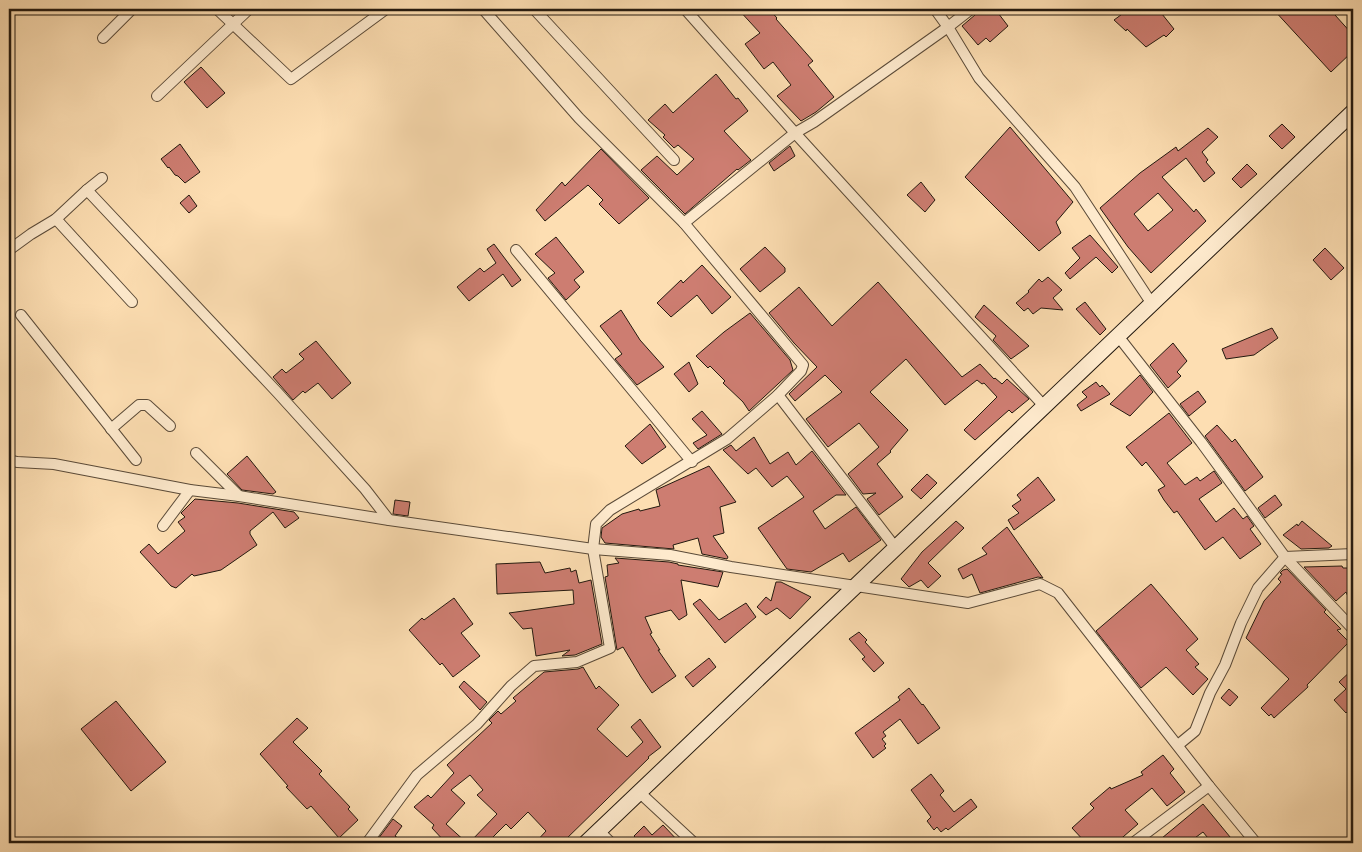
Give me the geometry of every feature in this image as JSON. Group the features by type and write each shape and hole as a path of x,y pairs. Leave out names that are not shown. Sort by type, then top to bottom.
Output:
{"main road":[{"path":"586,843 1353,112"}],"street":[{"path":"102,38 132,9"},
{"path":"217,9 291,79 386,9"},
{"path":"157,96 249,9"},
{"path":"367,843 416,774 477,724 511,686 534,666 577,662 610,648 593,549 596,524 610,510 728,439 778,395 801,371 803,365 684,223 579,118 483,9"},
{"path":"534,9 674,160"},
{"path":"685,9 795,133 1044,406"},
{"path":"935,9 980,78 1075,188 1152,304"},
{"path":"684,223 795,133 814,122 971,9"},
{"path":"9,250 31,234 56,220 102,178"},
{"path":"87,190 284,399 365,489 390,520"},
{"path":"56,220 132,302"},
{"path":"516,250 692,462"},
{"path":"20,315 136,460"},
{"path":"1118,336 1202,442 1285,557 1353,630"},
{"path":"778,395 895,547"},
{"path":"111,429 139,405 143,404 147,405 170,426"},
{"path":"196,453 238,496"},
{"path":"9,460 54,464 190,490 390,520 593,549 670,555 730,567 854,587 968,603 1040,584 1058,593 1256,843"},
{"path":"163,526 190,490"},
{"path":"1178,745 1195,731 1258,588 1285,557 1353,554"},
{"path":"1133,843 1209,786"},
{"path":"639,792 694,843"},
{"path":"599,831 611,843"}],"building":[{"path":"738,9 769,9 813,61 808,65 834,97 816,112 801,121 777,96 791,85 773,62 764,69 745,44 760,33"},
{"path":"982,9 995,9 1008,26 990,42 986,38 978,45 962,26"},
{"path":"1129,9 1158,9 1174,29 1166,37 1164,35 1146,47 1127,29 1126,31 1114,20"},
{"path":"1273,9 1308,9 1313,14 1319,9 1341,9 1335,15 1353,35 1353,51 1331,72"},
{"path":"201,67 225,93 207,108 184,82"},
{"path":"716,74 748,111 724,131 751,160 737,169 685,214 641,170 657,156 677,175 694,159 678,145 674,148 663,137 665,135 648,120 665,104 673,113"},
{"path":"1282,124 1295,137 1282,149 1269,136"},
{"path":"1010,127 1073,202 1056,222 1061,233 1039,251 965,177"},
{"path":"1208,128 1218,137 1202,152 1208,160 1206,162 1215,173 1204,182 1186,158 1162,177 1194,212 1196,209 1206,221 1151,273 1128,247 1100,208 1140,173 1176,147 1178,151","holes":["1158,193 1173,210 1148,231 1134,214"]},
{"path":"180,144 200,172 185,183 161,159"},
{"path":"790,146 795,156 774,171 769,163"},
{"path":"601,149 649,198 619,224 599,204 603,200 588,185 545,221 536,210 562,182 565,186"},
{"path":"1247,164 1257,174 1241,188 1232,179"},
{"path":"921,182 935,200 925,212 907,195"},
{"path":"189,195 197,206 189,213 180,203"},
{"path":"1090,235 1118,267 1112,273 1096,257 1070,279 1065,273 1080,258 1072,248"},
{"path":"556,237 584,272 574,280 580,287 566,300 548,278 555,273 535,254"},
{"path":"494,244 521,280 512,287 503,274 469,301 457,287 480,268 484,272 496,263 487,249"},
{"path":"765,247 785,268 785,272 760,292 740,269"},
{"path":"1325,248 1344,268 1331,280 1313,260"},
{"path":"702,265 731,297 712,314 697,295 671,317 657,303 681,280 683,283"},
{"path":"1048,277 1062,290 1053,298 1063,310 1041,308 1033,314 1028,308 1024,311 1016,303 1029,292 1039,279 1042,282"},
{"path":"878,282 962,377 980,364 994,379 1002,384 1007,379 1029,399 1012,413 1009,410 975,440 964,430 997,397 984,383 982,384 977,380 945,405 906,359 870,392 908,430 891,452 877,464 903,497 879,515 867,499 876,493 863,494 848,474 879,447 859,423 828,447 806,419 842,392 825,375 795,401 789,394 817,367 769,313 799,287 832,326"},
{"path":"1085,302 1106,329 1100,335 1076,309"},
{"path":"984,305 1029,346 1011,359 993,340 996,336 975,317"},
{"path":"621,310 640,340 664,367 637,385 615,359 622,354 600,326"},
{"path":"750,313 790,360 793,370 749,411 743,402 723,383 725,381 710,366 708,368 696,356"},
{"path":"1272,328 1278,338 1254,355 1226,359 1222,349"},
{"path":"316,341 351,383 332,399 318,383 305,393 303,391 293,400 273,377 282,369 286,373 304,359 299,354"},
{"path":"1173,343 1187,361 1177,372 1181,376 1168,388 1150,365"},
{"path":"689,362 698,384 689,392 674,374"},
{"path":"1140,375 1153,392 1130,416 1110,404"},
{"path":"1096,382 1100,387 1102,385 1110,394 1081,411 1077,405 1087,397 1082,392"},
{"path":"1198,391 1206,402 1189,416 1180,404"},
{"path":"702,411 722,434 698,449 693,443 707,435 692,419"},
{"path":"1169,413 1192,443 1167,463 1185,485 1197,477 1200,481 1214,471 1222,483 1199,499 1216,522 1234,508 1243,519 1247,516 1254,526 1250,529 1261,544 1240,559 1223,537 1205,550 1177,511 1174,513 1164,500 1158,490 1165,486 1146,462 1142,466 1126,447"},
{"path":"650,424 666,447 642,464 625,446"},
{"path":"1217,425 1232,442 1235,439 1263,477 1245,491 1205,436"},
{"path":"754,437 770,464 788,452 796,465 812,451 846,495 836,495 813,511 825,529 856,507 881,540 849,562 843,553 811,572 787,569 758,528 804,497 787,476 772,487 756,468 748,474 723,450 731,445 736,451"},
{"path":"247,456 276,492 273,494 242,490 227,474"},
{"path":"709,466 736,502 720,507 724,533 713,536 728,557 727,559 702,554 698,538 673,545 674,549 605,543 601,537 602,528 622,514 660,506 656,490"},
{"path":"927,474 937,483 921,499 911,490"},
{"path":"1038,477 1055,500 1014,530 1008,520 1019,513 1012,506 1021,500 1017,495"},
{"path":"1275,495 1282,505 1265,518 1258,508"},
{"path":"195,499 238,503 294,512 299,518 285,528 273,512 250,531 257,545 221,570 194,576 192,574 176,588 171,586 140,552 149,544 158,554 185,531 178,522 185,517 181,513"},
{"path":"395,500 410,502 408,516 393,514"},
{"path":"956,521 964,528 928,563 941,576 928,588 921,580 909,587 901,579 922,552"},
{"path":"1302,521 1332,546 1329,548 1301,549 1283,535 1297,524 1298,526"},
{"path":"1007,527 1043,578 1038,577 980,593 972,574 963,579 958,569 987,554 982,548"},
{"path":"615,558 669,562 723,572 718,587 681,580 687,615 679,620 671,610 645,617 652,633 650,634 660,650 658,650 676,676 652,693 623,647 617,650 605,577 608,576 607,565 619,563"},
{"path":"540,562 545,573 570,568 571,572 576,570 579,583 591,580 602,644 575,655 562,656 570,650 536,656 532,628 523,629 509,613 574,604 573,590 497,594 496,564"},
{"path":"1342,566 1343,568 1353,568 1353,608 1346,592 1336,601 1304,567"},
{"path":"1287,569 1326,610 1324,612 1341,629 1337,630 1349,642 1307,685 1308,687 1274,718 1261,708 1289,679 1246,638 1264,601 1281,582 1278,579 1282,574 1280,573"},
{"path":"776,582 781,582 811,597 790,619 777,608 766,615 757,607 766,597 771,601"},
{"path":"1151,584 1198,639 1186,650 1199,664 1195,667 1208,679 1193,695 1166,667 1141,688 1096,631"},
{"path":"454,598 473,624 461,633 480,656 453,677 442,663 440,665 409,630 422,618 424,620"},
{"path":"700,599 719,620 746,603 756,617 725,643 693,604"},
{"path":"859,632 867,640 865,642 884,663 874,672 862,659 865,657 849,639"},
{"path":"709,658 716,667 693,687 685,677"},
{"path":"583,667 596,689 599,686 619,705 597,729 627,757 643,742 631,727 640,719 661,747 648,757 562,843 535,843 546,831 528,812 511,829 506,824 487,843 469,843 497,814 477,795 483,790 470,775 451,790 465,803 446,824 467,843 446,843 432,828 434,825 414,807 428,795 431,798 454,773 447,765 492,723 489,720 498,711 501,714 516,701 513,698 544,672"},
{"path":"1353,669 1353,706 1346,713 1334,700 1346,689 1339,682"},
{"path":"464,681 487,702 480,710 459,687"},
{"path":"909,688 940,728 918,744 900,719 883,732 886,736 882,739 886,744 884,746 886,748 873,758 855,733 900,700 898,697"},
{"path":"1229,689 1238,697 1230,706 1221,698"},
{"path":"116,701 166,762 131,791 81,729"},
{"path":"297,718 308,728 293,742 322,771 319,774 350,807 348,809 358,820 339,838 311,806 307,809 286,787 288,786 260,754"},
{"path":"1163,755 1174,769 1170,773 1185,792 1167,806 1152,788 1125,810 1138,824 1116,843 1086,843 1072,828 1094,808 1090,804 1110,787 1111,789 1143,775 1141,772"},
{"path":"931,774 944,791 940,795 954,812 971,799 977,807 948,830 946,828 941,832 937,827 934,830 927,821 931,817 911,790"},
{"path":"1203,804 1235,843 1212,843 1203,832 1188,843 1156,843"},
{"path":"393,819 402,826 395,836 405,843 375,843"},
{"path":"663,825 680,843 640,843 634,836 644,826 652,835"}]}
